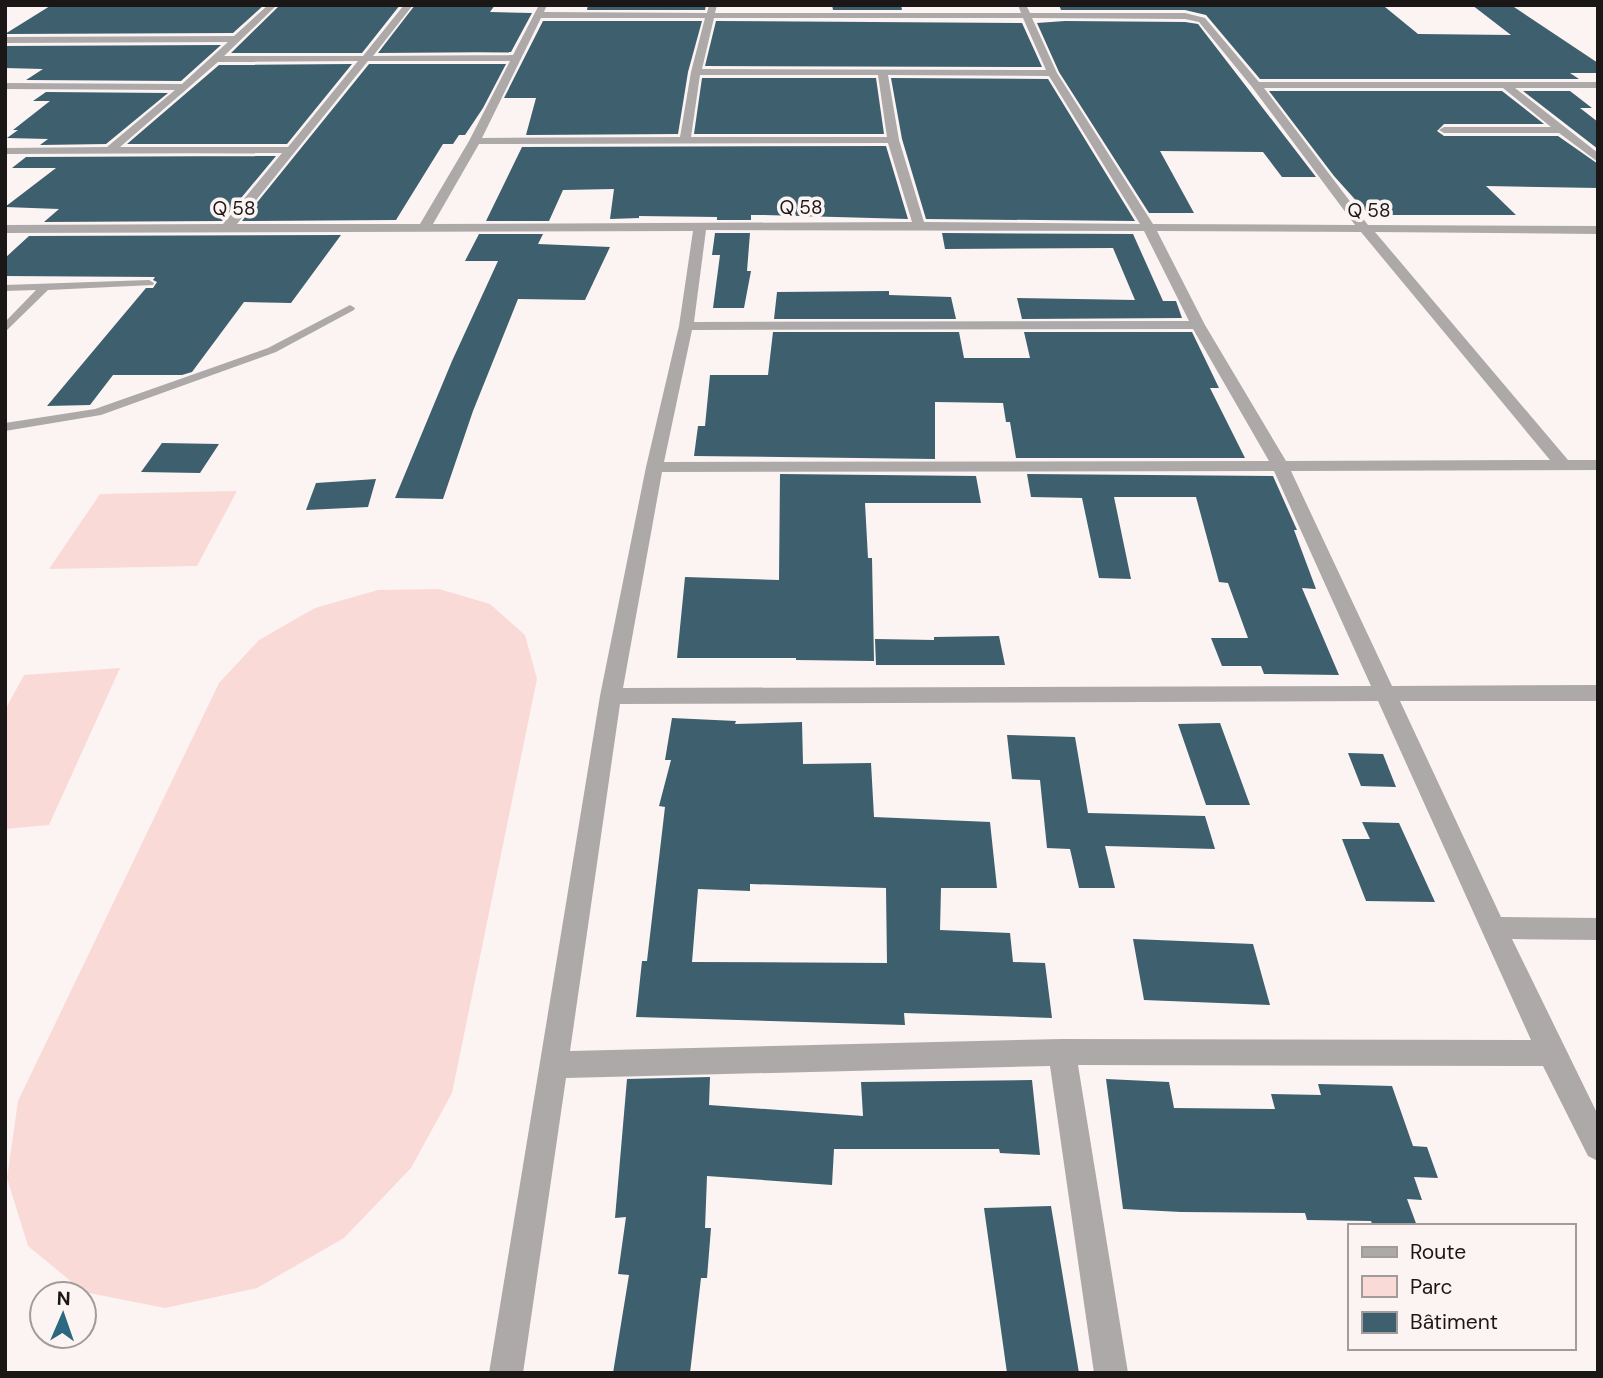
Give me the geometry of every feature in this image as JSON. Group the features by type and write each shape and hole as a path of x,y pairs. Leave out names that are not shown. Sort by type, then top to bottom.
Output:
{"street":[{"path":"109,151 185,87 273,5"},
{"path":"228,228 409,5"},
{"path":"425,226 475,141 540,10 1024,10 1185,16 1202,20 1256,85 1365,229 1563,465"},
{"path":"685,140 696,72 712,10"},
{"path":"1024,10 1052,73 1149,228 1198,325 1281,467 1551,1053 1598,1146"},
{"path":"5,40 236,39"},
{"path":"216,59 518,58"},
{"path":"696,72 1052,73"},
{"path":"883,73 893,140 919,226"},
{"path":"1504,84 1598,159"},
{"path":"1256,85 1598,85"},
{"path":"5,93 10,86 185,87"},
{"path":"1444,130 1562,130"},
{"path":"475,141 893,140"},
{"path":"5,151 292,150"},
{"name":"Q 58","path":"5,229 919,226 1598,230"},
{"path":"506,1373 611,696 654,467 686,326 700,227"},
{"path":"1580,230 1598,246"},
{"path":"686,326 1198,325"},
{"path":"654,467 1598,465"},
{"path":"611,696 1598,692"},
{"path":"1494,928 1598,929"},
{"path":"553,1065 1062,1052 1551,1053"},
{"path":"1062,1052 1111,1373"}],"lane":[{"path":"5,288 149,283"},
{"path":"5,328 45,287"},
{"path":"5,427 97,412 272,349 350,308"}],"green space":[{"path":"237,491 197,566 49,569 100,494"},
{"path":"439,589 490,604 525,635 537,679 452,1093 411,1168 344,1238 257,1288 165,1308 98,1295 98,1280 69,1280 28,1246 7,1178 18,1101 219,683 259,640 315,608 378,590"},
{"path":"120,668 49,825 5,829 5,710 24,675"}],"building":[{"path":"264,5 233,33 5,34 50,6"},
{"path":"280,5 400,5 362,53 231,53"},
{"path":"415,5 495,5 490,12 532,13 511,52 378,53"},
{"path":"588,5 706,5 705,10 587,10"},
{"path":"832,5 901,5 902,10 833,10"},
{"path":"1059,5 1385,7 1418,34 1511,35 1472,5 1511,5 1598,63 1598,73 1570,73 1579,79 1260,79 1206,15 1185,10 1061,10"},
{"path":"543,21 702,21 688,72 678,134 526,135 536,98 504,98"},
{"path":"716,21 1022,23 1042,67 705,66"},
{"path":"1065,21 1198,24 1316,177 1282,177 1263,152 1160,151 1194,213 1149,213 1059,72 1037,23"},
{"path":"221,45 181,81 26,80 43,69 5,68 5,46"},
{"path":"352,64 287,144 127,144 219,65"},
{"path":"369,64 506,64 465,135 459,135 453,144 443,144 396,220 242,221"},
{"path":"702,78 876,78 884,134 694,134"},
{"path":"891,78 1048,79 1135,221 926,219 902,139"},
{"path":"1269,91 1502,91 1544,124 1444,124 1437,131 1444,136 1558,136 1598,164 1598,188 1486,186 1516,215 1369,215 1334,176"},
{"path":"1523,91 1570,91 1592,108 1580,108 1598,122 1598,149"},
{"path":"46,92 168,93 106,144 40,145 48,139 7,138 18,130 13,130 50,101 33,101"},
{"path":"886,146 908,219 751,215 751,220 639,216 610,219 614,189 563,190 549,221 486,221 522,147"},
{"path":"276,156 222,221 44,222 59,209 5,207 56,168 12,168 26,157"},
{"path":"715,233 750,233 747,271 751,271 744,308 713,308 720,255 712,255"},
{"path":"942,233 1133,234 1163,301 1176,301 1182,318 1022,319 1017,298 1135,300 1113,248 945,249"},
{"path":"479,234 543,234 538,244 610,247 585,300 518,299 473,411 443,499 395,498 452,361 498,261 465,261"},
{"path":"341,235 291,303 244,302 192,372 182,375 113,375 90,405 47,406 146,288 153,288 157,282 153,280 155,277 5,276 5,258 29,236"},
{"path":"889,291 889,295 951,297 956,319 774,319 777,292"},
{"path":"773,332 959,332 964,358 1030,358 1024,332 1192,332 1219,388 1210,388 1245,458 1016,458 1010,422 1006,422 1003,403 935,402 935,459 694,456 698,426 705,426 710,375 768,375"},
{"path":"162,443 219,444 200,473 141,472"},
{"path":"780,474 976,476 981,503 865,503 868,558 872,558 874,661 677,658 685,577 779,580"},
{"path":"1027,474 1273,476 1297,530 1294,530 1316,589 1302,588 1339,675 1264,674 1261,666 1222,666 1211,638 1248,638 1228,583 1219,582 1196,497 1114,497 1131,579 1099,578 1082,498 1031,497"},
{"path":"376,479 368,507 306,510 316,483"},
{"path":"999,636 1005,665 876,665 875,639 934,640 934,637"},
{"path":"672,718 736,721 735,724 802,722 803,764 871,763 874,817 990,822 997,888 941,888 940,930 1010,933 1013,962 1045,963 1052,1018 904,1013 905,1025 636,1017 642,961 647,961 665,807 659,806 671,760 665,760","holes":["750,884 886,888 887,963 692,962 698,889 750,891"]},
{"path":"1220,723 1250,805 1206,805 1178,724"},
{"path":"1007,735 1075,737 1088,813 1205,816 1215,849 1105,846 1115,888 1079,888 1070,849 1047,848 1040,780 1012,779"},
{"path":"1348,753 1383,754 1396,787 1361,786"},
{"path":"1362,822 1399,823 1435,902 1366,901 1342,839 1370,839"},
{"path":"1133,939 1253,944 1270,1005 1144,1000"},
{"path":"710,1077 709,1105 863,1116 861,1082 1032,1080 1040,1155 1000,1153 999,1149 834,1149 832,1185 707,1176 705,1228 711,1228 707,1278 701,1278 690,1373 613,1373 629,1275 618,1274 626,1217 615,1218 627,1079"},
{"path":"1106,1079 1169,1082 1174,1108 1275,1109 1271,1094 1321,1095 1318,1084 1392,1086 1413,1146 1427,1147 1438,1178 1414,1177 1422,1200 1407,1199 1416,1224 1307,1220 1305,1213 1123,1209"},
{"path":"1051,1206 1079,1373 1007,1373 984,1208"}]}
